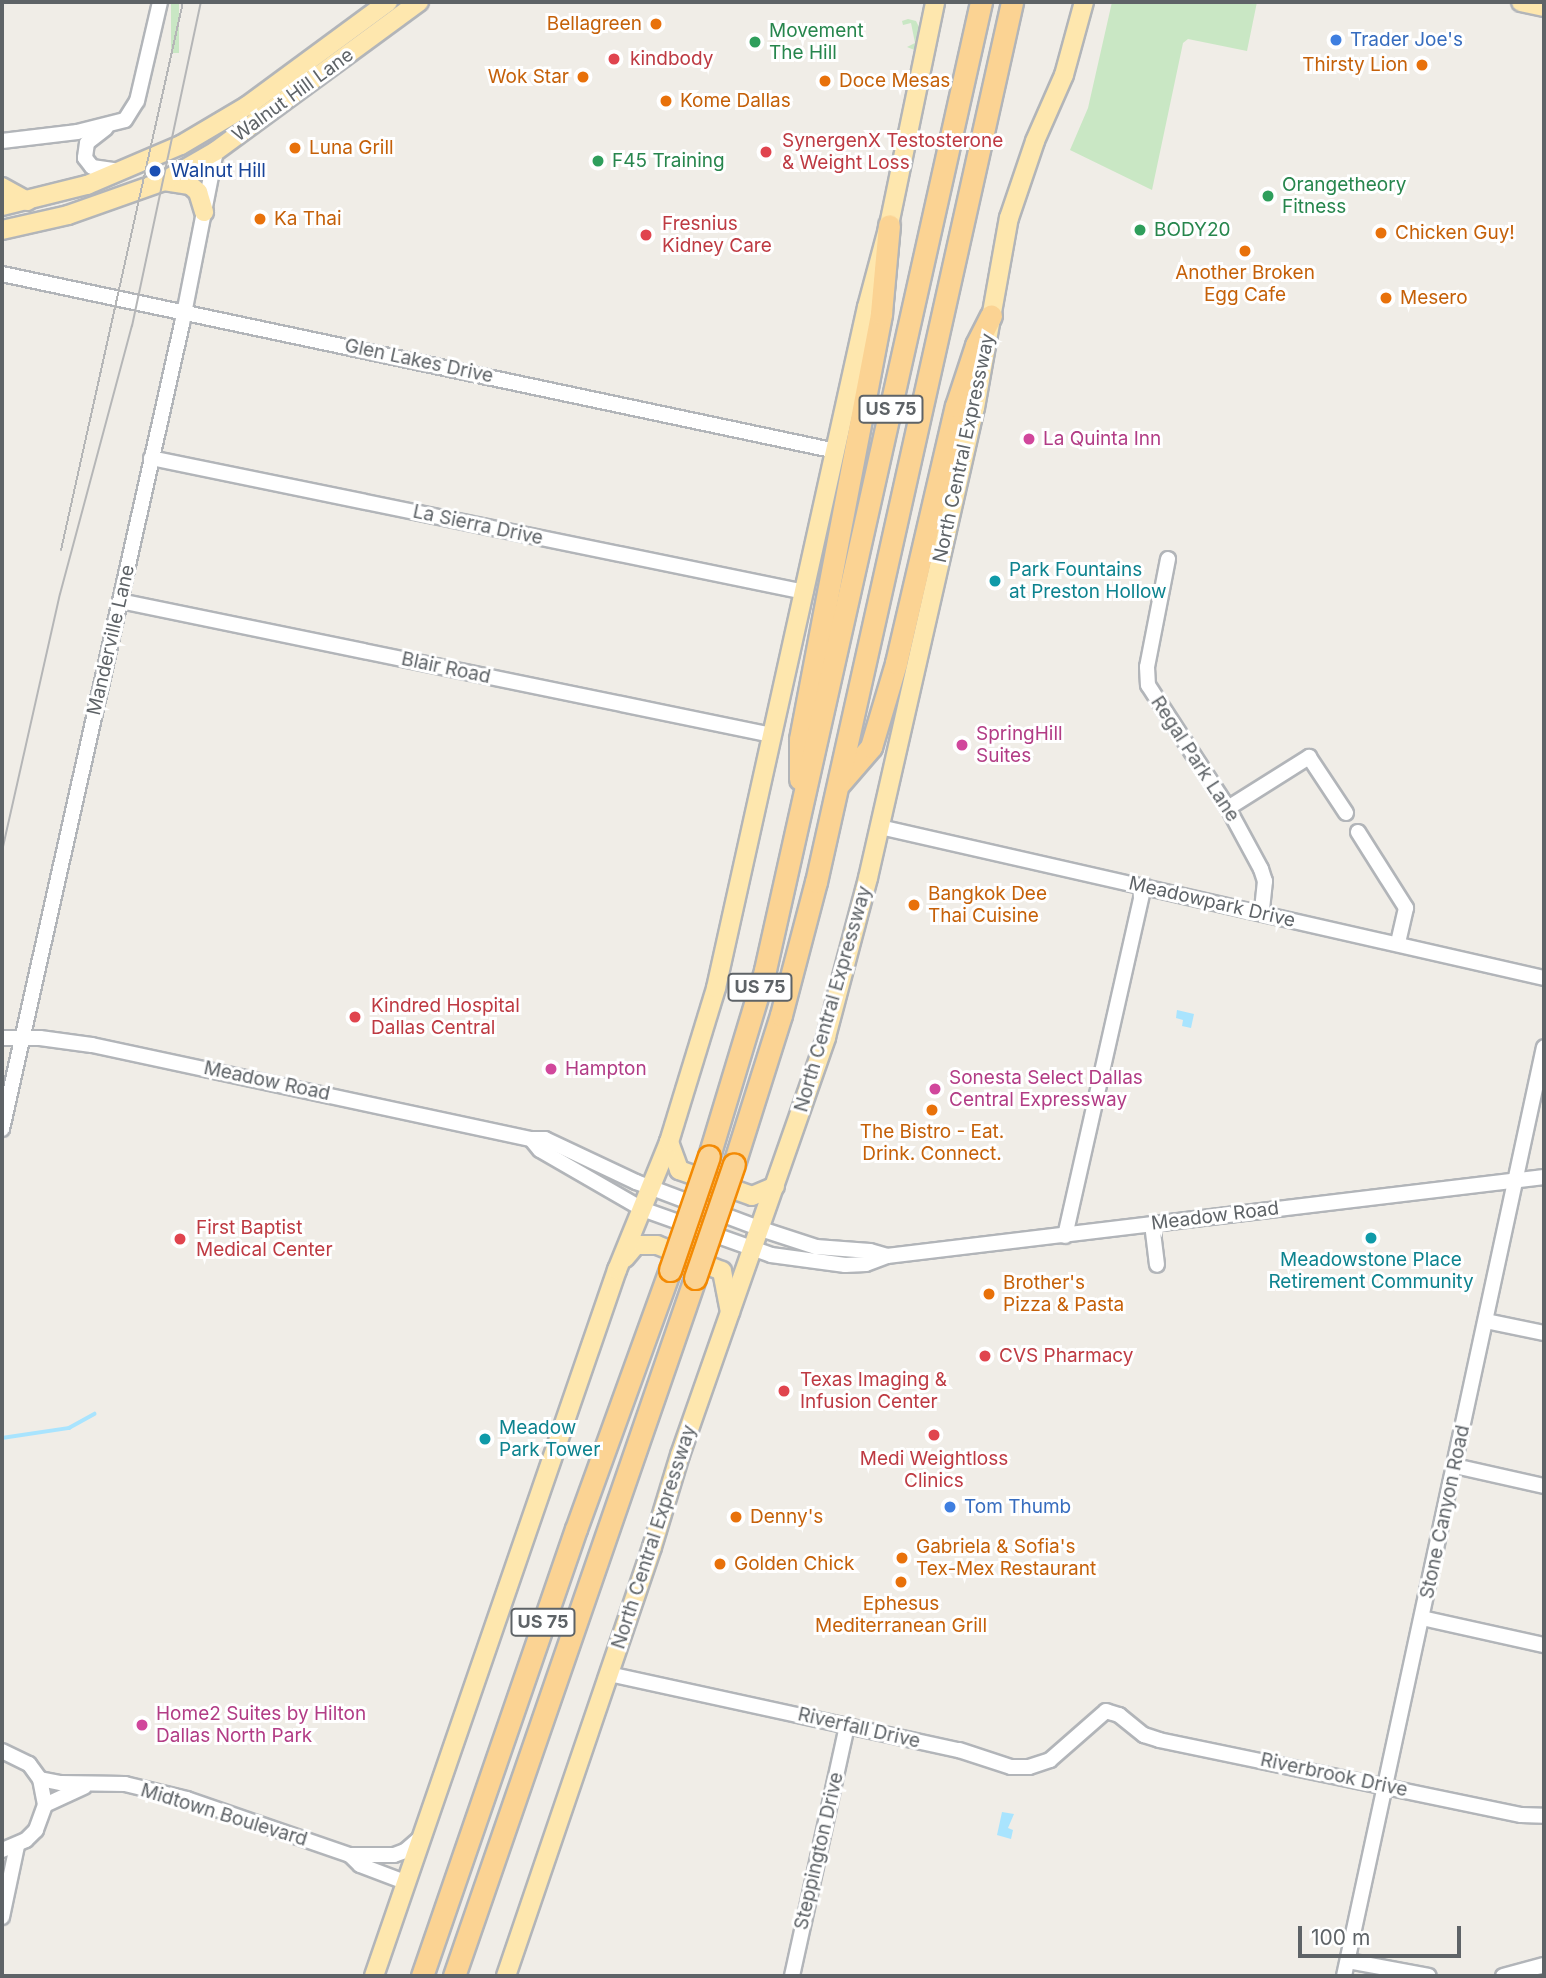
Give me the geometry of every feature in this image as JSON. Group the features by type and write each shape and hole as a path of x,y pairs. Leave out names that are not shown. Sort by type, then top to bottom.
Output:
{"highway":[{"name":"US 75","path":"422,1976 576,1529 709,1156 765,970 981,2"},
{"name":"US 75","path":"454,1976 734,1164 792,977 838,785 1012,2"},
{"path":"800,816 800,739 881,313 889,225"},
{"path":"838,785 871,747 896,663 956,406 976,345 991,316"}],"main road":[{"name":"Walnut Hill Lane","path":"2,206 123,172 181,145 247,106 388,2"},
{"name":"Walnut Hill Lane","path":"2,230 68,215 164,181 216,150 419,2"},
{"path":"374,1976 617,1270 669,1142 726,952 867,307 889,225 935,2"},
{"path":"1521,2 1544,7"},
{"name":"North Central Expressway","path":"506,1976 680,1455 826,1037 880,827 975,408 1015,196 1064,75 1082,4"},
{"path":"365,19 376,35"},
{"path":"216,150 220,139 247,106"},
{"path":"164,181 190,185 198,192 204,212"},
{"path":"2,187 27,201"},
{"path":"669,1142 679,1170 752,1196 775,1186"},
{"path":"617,1270 630,1250 645,1244 657,1245 722,1271 730,1315"}],"street":[{"path":"2,141 109,125 125,120 137,101 160,2"},
{"path":"109,125 87,143 85,158 92,167 123,172"},
{"path":"2,153 21,139"},
{"name":"Manderville Lane","path":"2,1129 184,310 216,150"},
{"name":"Glen Lakes Drive","path":"2,274 184,310 836,451"},
{"name":"La Sierra Drive","path":"151,458 805,592"},
{"name":"Regal Park Lane","path":"1168,559 1147,678 1151,690 1228,808 1261,869 1265,881 1262,912"},
{"name":"Blair Road","path":"120,601 772,735"},
{"path":"1228,808 1309,757 1346,813"},
{"name":"Meadowpark Drive","path":"880,827 1544,978"},
{"path":"1358,832 1406,908 1398,944"},
{"path":"1065,1236 1144,886"},
{"name":"Meadow Road","path":"2,1038 66,1040 530,1139 545,1139 651,1187 761,1229 816,1247 870,1251 887,1256"},
{"name":"Stone Canyon Road","path":"1344,1976 1544,1047"},
{"name":"Meadow Road","path":"530,1139 540,1150 642,1209 785,1258 845,1265 866,1264 887,1256 1544,1177"},
{"path":"1152,1224 1157,1265"},
{"path":"1486,1321 1544,1333"},
{"path":"1455,1466 1544,1486"},
{"path":"1422,1618 1544,1645"},
{"name":"Riverfall Drive","path":"609,1674 959,1750 1011,1767 1029,1767 1050,1760 1093,1721"},
{"name":"Riverbrook Drive","path":"1093,1721 1107,1711 1144,1735 1158,1740 1521,1815 1544,1816"},
{"name":"Steppington Drive","path":"792,1976 847,1725"},
{"path":"2,1751 29,1764 40,1779 45,1805 36,1830 17,1846 2,1850"},
{"name":"Midtown Boulevard","path":"40,1779 125,1784 187,1799 350,1855 394,1855 405,1851 421,1837"},
{"name":"Midtown Boulevard","path":"45,1805 96,1783"},
{"path":"2,1917 17,1846"},
{"name":"Midtown Boulevard","path":"350,1855 360,1865 405,1882"},
{"path":"2,1872 7,1891"},
{"path":"1348,1961 1429,1976"},
{"path":"1503,1976 1544,1965"}],"green space":[{"path":"171,2 179,2 179,53 171,53"},
{"path":"1112,2 1257,2 1247,51 1188,39 1183,43 1152,190 1070,150 1088,108"},
{"path":"902,21 916,21 921,31 917,51 907,47 915,43 911,23 903,25"}],"water":[{"path":"1177,1010 1194,1014 1191,1028 1182,1026 1183,1020 1176,1018"},
{"path":"1002,1812 1014,1814 1008,1828 1013,1830 1011,1839 997,1835"}],"waterway":[{"path":"2,1438 69,1428 94,1414"}],"tram line":[{"path":"61,550 183,2"},
{"path":"2,851 60,594 132,326 201,2"}],"place":[{"name":"Bellagreen","path":"656,24"},
{"name":"Trader Joe's","path":"1336,40"},
{"name":"Movement The Hill","path":"755,42"},
{"name":"kindbody","path":"614,59"},
{"name":"Thirsty Lion","path":"1422,65"},
{"name":"Wok Star","path":"583,77"},
{"name":"Doce Mesas","path":"825,81"},
{"name":"Kome Dallas","path":"666,101"},
{"name":"Luna Grill","path":"295,148"},
{"name":"SynergenX Testosterone & Weight Loss","path":"766,152"},
{"name":"F45 Training","path":"598,161"},
{"name":"Walnut Hill","path":"155,171"},
{"name":"Orangetheory Fitness","path":"1268,196"},
{"name":"Ka Thai","path":"260,219"},
{"name":"BODY20","path":"1140,230"},
{"name":"Chicken Guy!","path":"1381,233"},
{"name":"Fresnius Kidney Care","path":"646,235"},
{"name":"Another Broken Egg Cafe","path":"1245,251"},
{"name":"Mesero","path":"1386,298"},
{"name":"La Quinta Inn","path":"1029,439"},
{"name":"Park Fountains at Preston Hollow","path":"995,581"},
{"name":"SpringHill Suites","path":"962,745"},
{"name":"Bangkok Dee Thai Cuisine","path":"914,905"},
{"name":"Kindred Hospital Dallas Central","path":"355,1017"},
{"name":"Hampton","path":"551,1069"},
{"name":"Sonesta Select Dallas Central Expressway","path":"935,1089"},
{"name":"The Bistro - Eat. Drink. Connect.","path":"932,1110"},
{"name":"Meadowstone Place Retirement Community","path":"1371,1238"},
{"name":"First Baptist Medical Center","path":"180,1239"},
{"name":"Brother's Pizza & Pasta","path":"989,1294"},
{"name":"CVS Pharmacy","path":"985,1356"},
{"name":"Texas Imaging & Infusion Center","path":"784,1391"},
{"name":"Medi Weightloss Clinics","path":"934,1435"},
{"name":"Meadow Park Tower","path":"485,1439"},
{"name":"Tom Thumb","path":"950,1507"},
{"name":"Denny's","path":"736,1517"},
{"name":"Gabriela & Sofia's Tex-Mex Restaurant","path":"902,1558"},
{"name":"Golden Chick","path":"720,1564"},
{"name":"Ephesus Mediterranean Grill","path":"901,1582"},
{"name":"Home2 Suites by Hilton Dallas North Park","path":"142,1725"}]}
